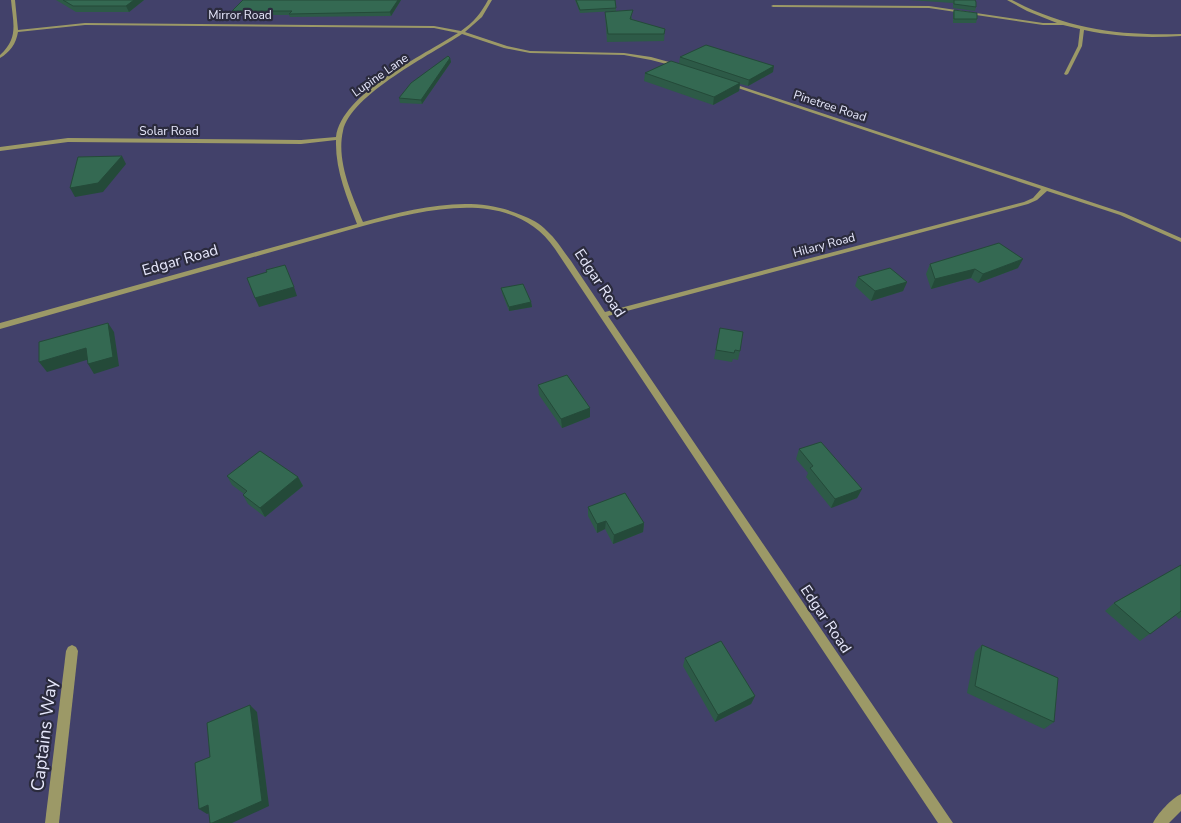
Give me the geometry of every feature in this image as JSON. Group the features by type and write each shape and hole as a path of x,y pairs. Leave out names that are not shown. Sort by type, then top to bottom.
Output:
{"street":[{"path":"0,58 12,46 17,31 13,0"},
{"name":"Lupine Lane","path":"361,225 344,180 339,138 342,121 359,101 374,89 464,31 481,16 490,0"},
{"path":"1009,0 1036,14 1082,29 1131,35 1181,35"},
{"path":"775,12 772,4 929,7 1043,24 1062,24"},
{"name":"Mirror Road","path":"17,31 85,24 434,27 464,31"},
{"path":"1066,74 1080,46 1082,29"},
{"path":"464,31 519,50 619,53 641,56 683,68"},
{"name":"Pinetree Road","path":"720,80 1046,188 1143,222 1181,240"},
{"name":"Solar Road","path":"0,150 68,140 301,142 339,138"},
{"name":"Hilary Road","path":"604,315 1026,203 1035,199 1046,188"},
{"name":"Edgar Road","path":"0,326 417,211 461,206 498,209 531,221 553,241 946,823"},
{"name":"Captains Way","path":"52,823 72,650"},
{"path":"1160,823 1181,802"}],"building":[{"path":"63,0 134,0 126,6 73,6"},
{"path":"243,0 398,0 390,12 289,14 292,11 232,11"},
{"path":"576,0 615,0 616,8 580,10"},
{"path":"954,0 975,0 976,7 954,4"},
{"path":"633,10 630,19 665,29 664,34 608,34 605,12"},
{"path":"954,10 977,13 977,19 954,19"},
{"path":"706,45 774,66 749,80 680,57"},
{"path":"448,56 450,58 421,100 399,98 411,83"},
{"path":"671,61 740,83 714,97 645,73"},
{"path":"122,156 98,183 70,188 78,157"},
{"path":"999,243 1023,259 983,274 975,269 935,279 930,264"},
{"path":"285,265 294,287 255,298 247,278"},
{"path":"890,268 907,282 875,291 858,277"},
{"path":"523,284 531,302 509,307 501,288"},
{"path":"108,323 113,357 88,364 86,348 39,362 39,342"},
{"path":"720,328 743,332 740,351 735,350 734,353 716,350"},
{"path":"567,375 590,408 561,419 538,385"},
{"path":"821,442 862,489 835,499 810,468 813,466 799,449"},
{"path":"260,451 298,477 260,508 243,495 247,491 227,476"},
{"path":"625,493 644,523 614,535 606,521 597,524 588,507"},
{"path":"1181,565 1181,611 1150,634 1114,603"},
{"path":"721,641 755,696 718,715 685,658"},
{"path":"982,645 1058,678 1054,722 975,686"},
{"path":"250,705 262,801 210,823 208,805 199,809 195,763 210,757 207,723"}]}
